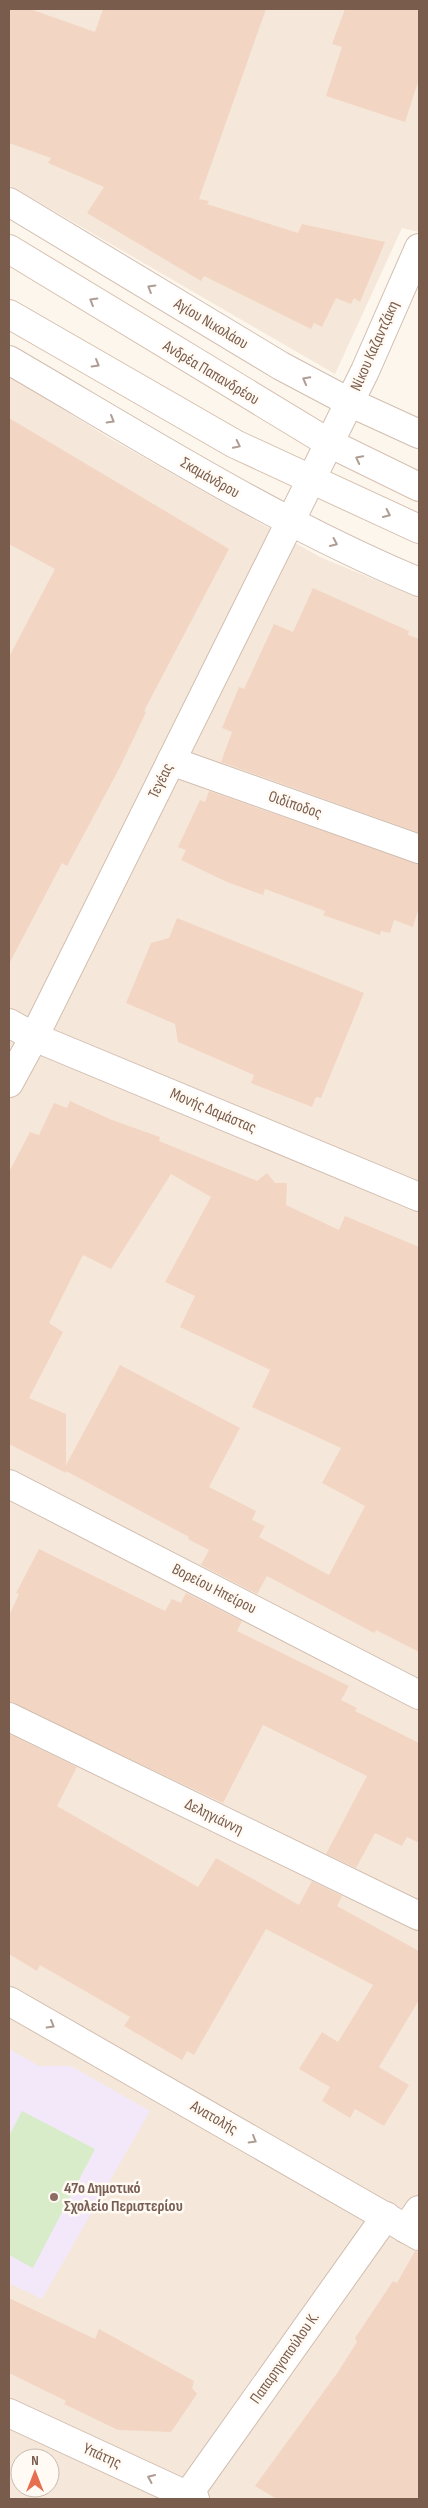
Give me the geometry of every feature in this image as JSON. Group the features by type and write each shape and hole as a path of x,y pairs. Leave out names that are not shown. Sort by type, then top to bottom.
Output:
{"street":[{"name":"Αγίου Νικολάου","path":"9,202 281,366 350,402 419,434"},
{"name":"Νίκου Καζαντζάκη","path":"311,478 350,402 419,248"},
{"name":"Ανδρέα Παπανδρέου","path":"9,249 329,443 419,486"},
{"path":"9,314 235,444 419,530"},
{"name":"Σκαμάνδρου","path":"9,360 231,490 290,522 419,582"},
{"name":"Τεγέας","path":"9,1083 34,1037 311,478"},
{"name":"Οιδίποδος","path":"171,761 419,848"},
{"name":"Μονής Δαμάστας","path":"9,1023 34,1037 419,1197"},
{"name":"Βορείου Ηπείρου","path":"9,1484 419,1695"},
{"name":"Δεληγιάννη","path":"9,1718 419,1916"},
{"name":"Ανατολής","path":"9,2001 408,2223"},
{"name":"Παπαρηγοπούλου Κ.","path":"189,2498 408,2223"},
{"name":"Υπάτης","path":"9,2413 189,2498"}],"shaded area":[{"path":"9,9 419,9 419,232 402,228 335,374 9,185"},
{"path":"9,376 111,439 320,557 419,598 419,2499 9,2499"},
{"name":"47ο Δημοτικό Σχολείο Περιστερίου","path":"9,2049 39,2066 71,2066 150,2111 42,2299 9,2283"}],"green space":[{"path":"22,2111 95,2149 33,2268 9,2255 9,2136"}],"building":[{"path":"9,9 30,9 95,32 103,9 266,9 199,199 209,201 207,204 298,233 302,224 385,242 360,302 354,298 351,304 336,298 322,327 314,323 311,329 204,276 201,281 87,213 104,187 48,163 51,158 9,143"},
{"path":"345,9 419,9 419,79 405,122 326,96 342,47 332,44"},
{"path":"9,418 229,549 144,711 146,712 120,767 67,866 62,863 9,964 9,657 55,569 9,544"},
{"path":"313,588 409,631 408,635 419,639 419,833 221,762 232,732 222,728 239,687 244,689 274,624 293,632"},
{"path":"209,791 419,864 419,907 413,927 394,920 390,933 381,931 380,935 323,915 325,911 265,889 263,895 227,882 181,860 186,850 178,847 200,800 205,802"},
{"path":"177,918 364,993 321,1098 316,1097 312,1107 251,1083 254,1075 178,1042 175,1024 126,1003 151,943 169,938"},
{"path":"70,1101 112,1120 160,1137 159,1141 257,1181 267,1173 275,1183 287,1183 286,1205 339,1230 345,1216 419,1247 419,1652 376,1630 374,1633 267,1576 257,1594 201,1565 209,1550 188,1539 189,1537 66,1471 66,1473 9,1444 9,1172 30,1132 39,1135 54,1103 67,1108","holes":["171,1174 211,1197 165,1282 195,1296 180,1327 270,1370 252,1407 341,1448 322,1483 365,1506 329,1575 259,1537 265,1526 252,1520 256,1511 209,1487 240,1428 120,1365 66,1465 66,1414 29,1398 63,1332 49,1323 83,1255 111,1269"]},
{"path":"39,1549 165,1611 172,1599 181,1603 186,1593 242,1621 237,1631 349,1686 341,1700 357,1708 355,1711 419,1743 419,1843 407,1837 402,1846 375,1833 356,1868 326,1854 367,1776 263,1725 223,1803 9,1702 9,1616 19,1594 16,1593"},
{"path":"9,1734 77,1767 57,1806 198,1887 216,1858 299,1905 312,1881 342,1896 337,1906 419,1951 419,2000 379,2067 409,2085 384,2126 355,2109 350,2118 322,2101 330,2087 299,2069 322,2032 338,2042 373,1985 266,1929 194,2055 187,2051 182,2060 124,2026 130,2017 40,1965 37,1971 9,1954"},
{"path":"415,2251 419,2252 419,2499 277,2499 255,2486 338,2372 357,2342 355,2338 393,2281 397,2283"},
{"path":"9,2298 95,2339 99,2329 194,2381 192,2388 197,2394 171,2432 118,2430 64,2404 66,2401 9,2373"}],"place":[{"name":"47ο Δημοτικό Σχολείο Περιστερίου","path":"54,2197"}]}
